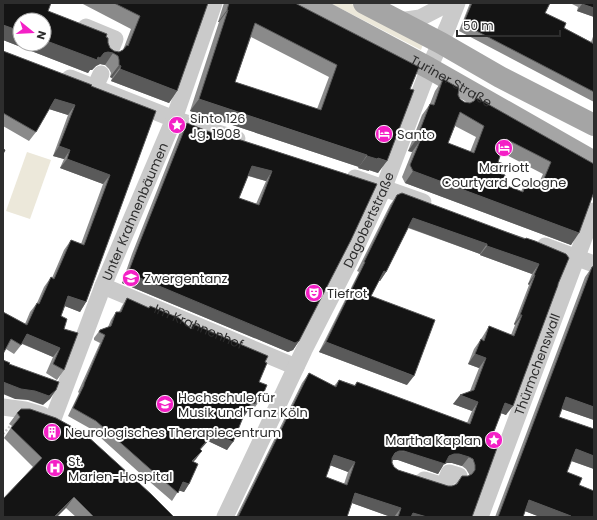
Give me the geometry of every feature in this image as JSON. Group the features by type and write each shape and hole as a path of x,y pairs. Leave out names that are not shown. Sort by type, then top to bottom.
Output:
{"main road":[{"name":"Turiner Straße","path":"307,3 429,68 463,97 594,162"},
{"path":"364,3 506,80 594,125"}],"street":[{"name":"Unter Krahnenbäumen","path":"3,407 25,410 59,423 103,286 174,119 214,3"},
{"path":"399,21 420,18 449,3"},
{"name":"Dagobertstraße","path":"224,517 414,127 425,98 429,68 458,3"},
{"path":"81,24 115,40 109,54"},
{"path":"53,71 98,81 174,119 249,143"},
{"path":"339,173 435,206"},
{"name":"Thürmchenswall","path":"480,517 486,485 594,211"},
{"path":"532,242 594,264"},
{"name":"Im Krahnenhof","path":"103,286 197,330 296,367"},
{"path":"409,475 444,486 449,473 459,476"}],"path":[{"path":"3,434 11,425"}],"shaded area":[{"path":"330,3 350,3 424,41 421,50"},
{"path":"27,152 51,160 30,219 6,211"}],"building":[{"path":"3,3 51,3 48,11 51,12 12,12 12,28 3,25"},
{"path":"114,3 208,3 177,91 120,69 121,66 119,65 118,56 113,53 104,53 100,58 98,57 97,60 52,43 52,13 107,34 106,37 108,38 110,48 119,52 127,45 128,46 140,16"},
{"path":"229,3 295,3 419,67 410,89 414,90 387,161 367,156 199,99","holes":["255,23 337,65 321,110 235,82"]},
{"path":"472,3 550,3 545,13 566,23 564,28 594,44 594,92 463,24"},
{"path":"594,3 594,8 582,4"},
{"path":"3,51 156,111 86,302 68,296 61,316 67,319 64,329 78,333 64,370 53,364 60,348 27,334 21,345 11,339 3,354 3,312 27,325 37,303 39,304 51,277 54,279 71,240 84,245 110,175 67,159 70,150 59,146 75,105 55,99 36,132 3,113"},
{"path":"443,79 459,88 458,95 464,102 470,103 477,98 594,164 594,192 579,233 413,171 410,165 420,141 416,140 430,104 434,105","holes":["460,112 484,126 474,153 448,143","506,139 551,162 540,188 526,183 523,192 502,184 505,175 501,174 504,164 498,162"]},
{"path":"187,123 215,134 216,132 377,184 351,240 299,341 295,343 128,273","holes":["252,166 272,171 259,205 239,198"]},
{"path":"402,193 525,239 535,241 566,254 569,258 513,406 505,403 493,434 501,437 472,517 427,517 413,513 411,517 398,517 401,508 355,493 347,517 238,517 309,373 336,387 339,380 355,386 357,382 470,424 478,402 460,395 474,390 486,358 475,354 481,339 484,341 489,326 514,336 522,315 520,315 539,264 413,218 386,272 384,271 371,296 435,320 414,376 326,342 397,195","holes":["404,451 445,464 449,456 459,454 473,459 475,470 468,476 462,476 457,484 448,486 398,470 394,467 392,458 395,453","334,455 355,462 347,485 326,477"]},
{"path":"594,266 594,407 566,397 559,417 594,429 594,456 576,449 567,472 582,478 579,485 594,491 594,517 571,517 529,500 523,517 498,517 592,267"},
{"name":"Hochschule für Musik und Tanz Köln","path":"127,298 149,308 150,306 179,318 191,329 193,324 268,356 265,362 267,363 259,382 267,385 261,399 258,398 255,404 251,403 248,410 246,410 233,442 213,433 200,449 202,451 192,461 198,464 189,484 183,482 178,493 96,421 73,408 105,335 99,332 100,330 111,326 116,312 121,312"},
{"path":"3,360 10,363 9,364 59,382 56,390 49,396 35,391 21,389 3,382"},
{"name":"St. Marien-Hospital","path":"21,409 30,409 56,418 85,434 174,517 94,517 74,497 54,517 3,517 3,499 42,458 11,428 20,417 17,413"}],"place":[{"name":"Sinto 126 Jg. 1908","path":"177,125"},
{"name":"Santo","path":"384,134"},
{"name":"Marriott Courtyard Cologne","path":"504,148"},
{"name":"Zwergentanz","path":"131,278"},
{"name":"Tiefrot","path":"314,293"},
{"name":"Hochschule für Musik und Tanz Köln","path":"165,404"},
{"name":"Neurologisches Therapiecentrum","path":"52,432"},
{"name":"Martha Kaplan","path":"494,440"},
{"name":"St. Marien-Hospital","path":"55,468"}]}
